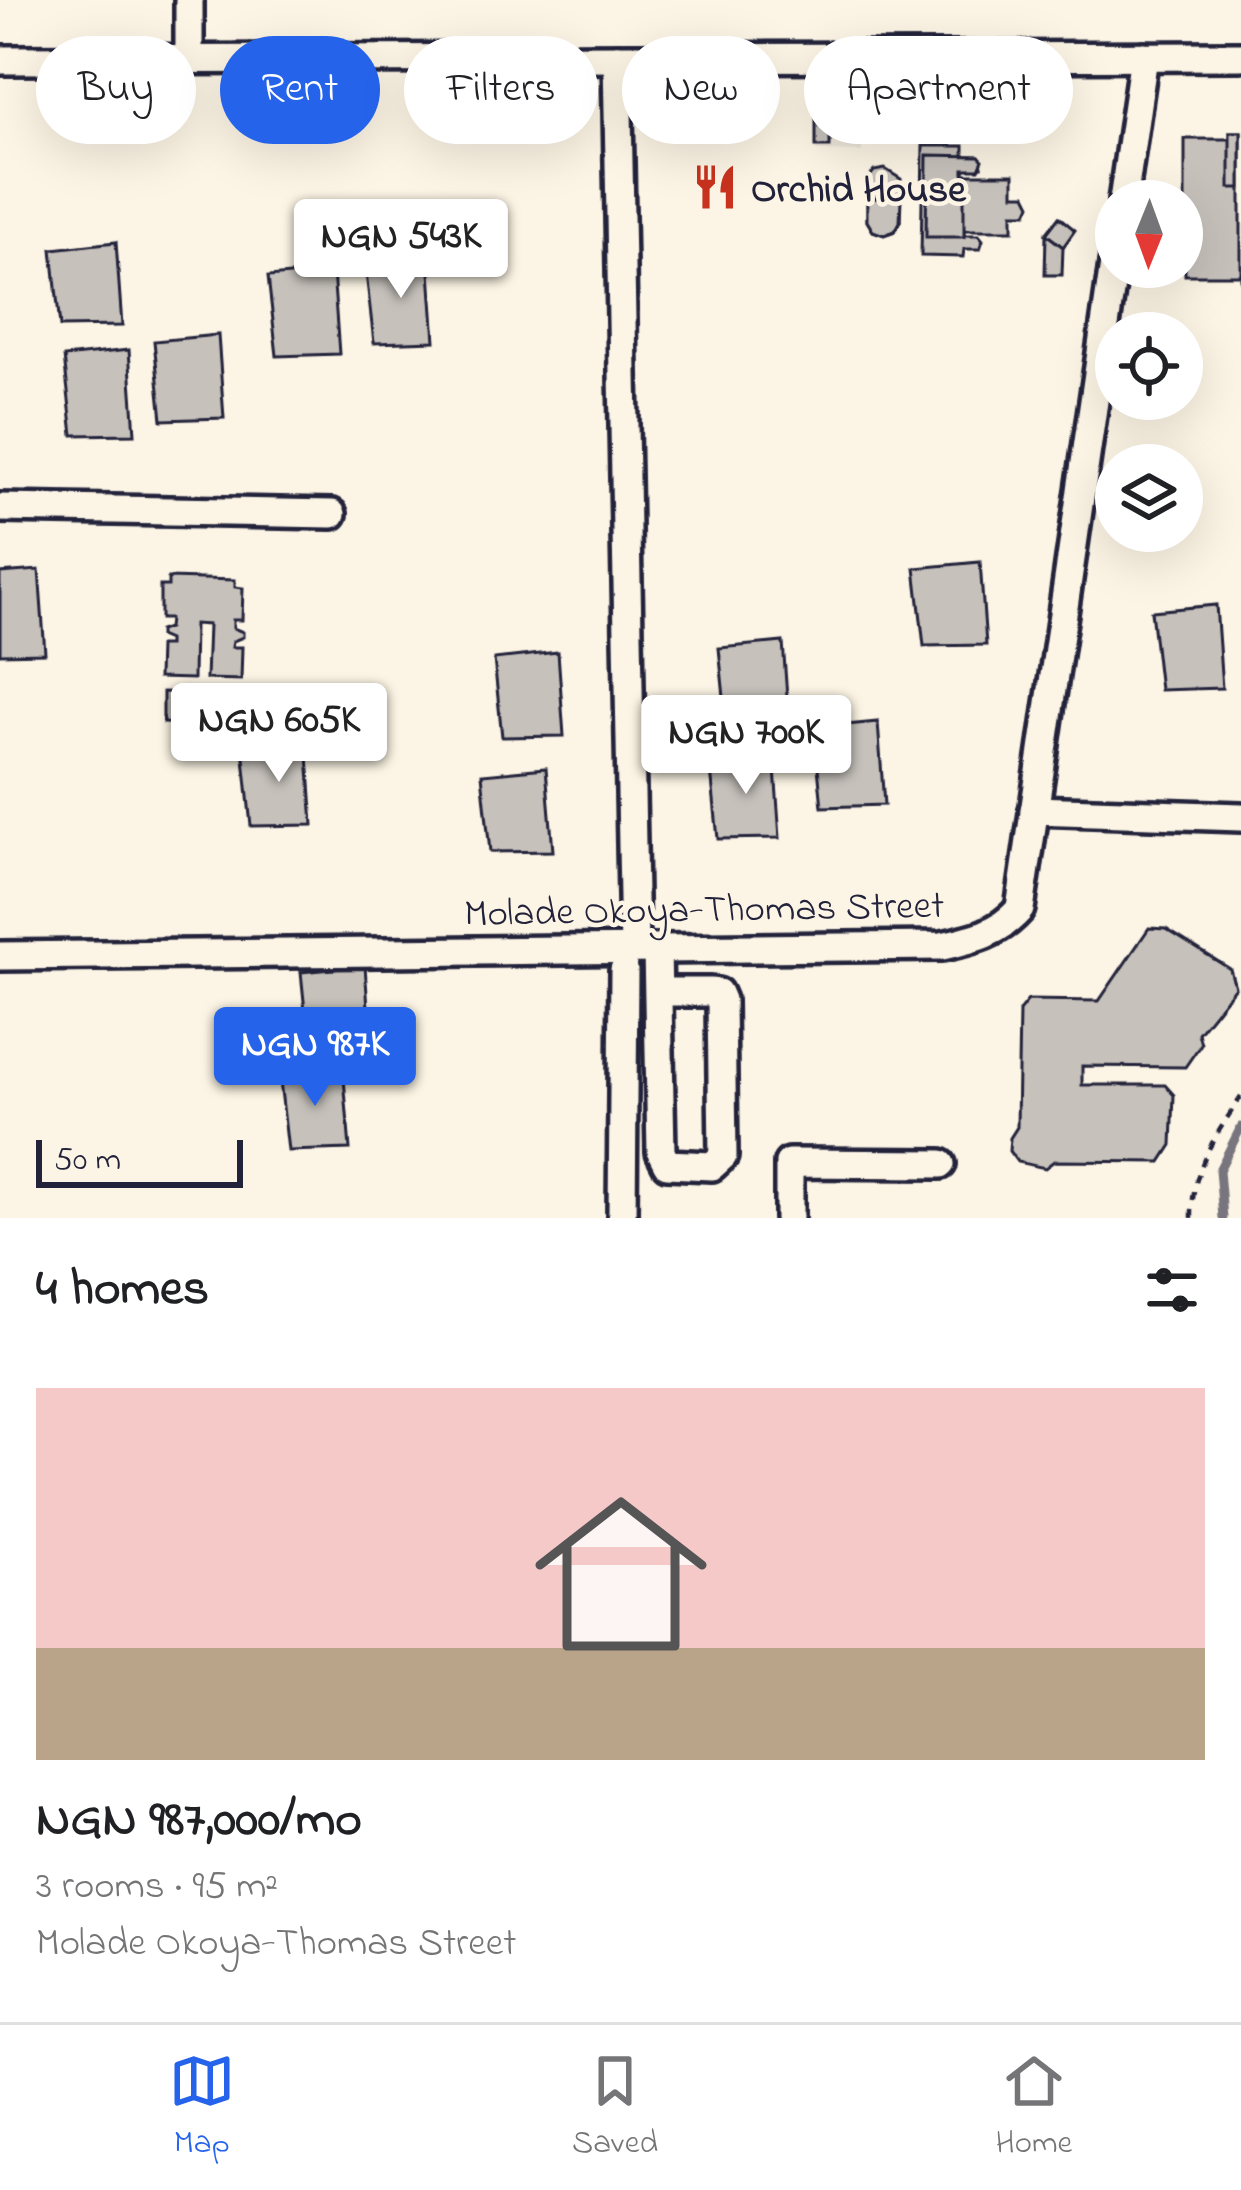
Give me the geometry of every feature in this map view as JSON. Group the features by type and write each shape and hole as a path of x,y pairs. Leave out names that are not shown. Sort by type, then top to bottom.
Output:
{"street":[{"path":"189,0 189,36"},
{"path":"1126,180 1144,56"},
{"path":"196,59 1241,56"},
{"path":"617,58 638,956 622,1218"},
{"path":"0,60 36,60"},
{"name":"Molade Okoya-Thomas Street","path":"0,956 638,956 942,946 982,938 1006,924 1020,909 1110,288"},
{"path":"0,508 332,514"},
{"path":"1034,810 1241,817"},
{"path":"638,956 658,992 661,1152 667,1164 712,1166 723,1156 721,1000 718,993 658,992"},
{"path":"789,1218 789,1163 941,1164"}],"path":[{"path":"1192,1218 1192,1193 1207,1148 1241,1097"}],"shaded area":[{"path":"816,144 862,144 862,152 816,151"}],"building":[{"path":"1230,132 1241,132 1241,275 1203,275 1203,180 1185,180 1185,139 1230,139"},
{"path":"1230,132 1241,132 1241,188 1230,188"},
{"path":"923,146 964,146 964,156 979,156 982,166 964,169 964,174 1014,174 1014,194 1026,194 1031,204 1027,213 1013,213 1013,230 964,230 964,235 979,235 983,240 980,249 964,249 963,257 921,256"},
{"path":"927,155 979,156 983,160 979,169 964,169 964,237 926,237"},
{"path":"885,169 901,179 900,222 895,231 884,235 873,231 867,221 867,198 868,179 874,171"},
{"path":"867,198 901,199 895,231 884,235 873,231 867,221"},
{"path":"1059,217 1075,230 1063,247 1046,234"},
{"path":"1046,234 1063,247 1062,275 1045,275"},
{"path":"116,242 122,326 60,327 52,249"},
{"path":"429,258 435,341 374,343 365,264"},
{"path":"333,271 339,354 277,356 268,277"},
{"path":"218,335 224,418 162,420 154,341"},
{"path":"129,350 135,434 73,435 64,357"},
{"path":"980,562 986,645 924,646 915,568"},
{"path":"39,570 45,653 0,654 0,573"},
{"path":"168,578 235,580 235,587 243,588 242,620 233,620 233,628 243,632 243,637 233,641 232,647 242,647 241,680 206,679 208,625 194,624 193,679 158,678 159,646 168,646 159,631 168,628 169,619 160,619 160,586 168,586"},
{"path":"1216,605 1222,688 1160,690 1151,611"},
{"path":"783,642 789,725 727,727 719,648"},
{"path":"558,652 564,736 502,737 494,659"},
{"path":"163,692 239,694 238,725 163,723"},
{"path":"878,722 884,805 822,807 814,728"},
{"path":"307,741 313,825 251,826 243,748"},
{"path":"774,754 780,838 718,839 710,760"},
{"path":"546,768 553,851 490,852 482,774"},
{"path":"1149,928 1166,929 1230,969 1235,987 1198,1033 1201,1044 1185,1067 1082,1066 1082,1085 1165,1085 1174,1095 1172,1145 1161,1162 1054,1161 1045,1168 1017,1162 1009,1151 1017,1127 1019,1011 1028,1000 1099,1001"},
{"path":"365,966 371,1049 309,1050 301,972"},
{"path":"343,1066 350,1149 288,1151 279,1072"}],"waterway":[{"path":"1223,1218 1219,1170 1241,1127"}],"place":[{"name":"Orchid House","path":"715,187"}]}
